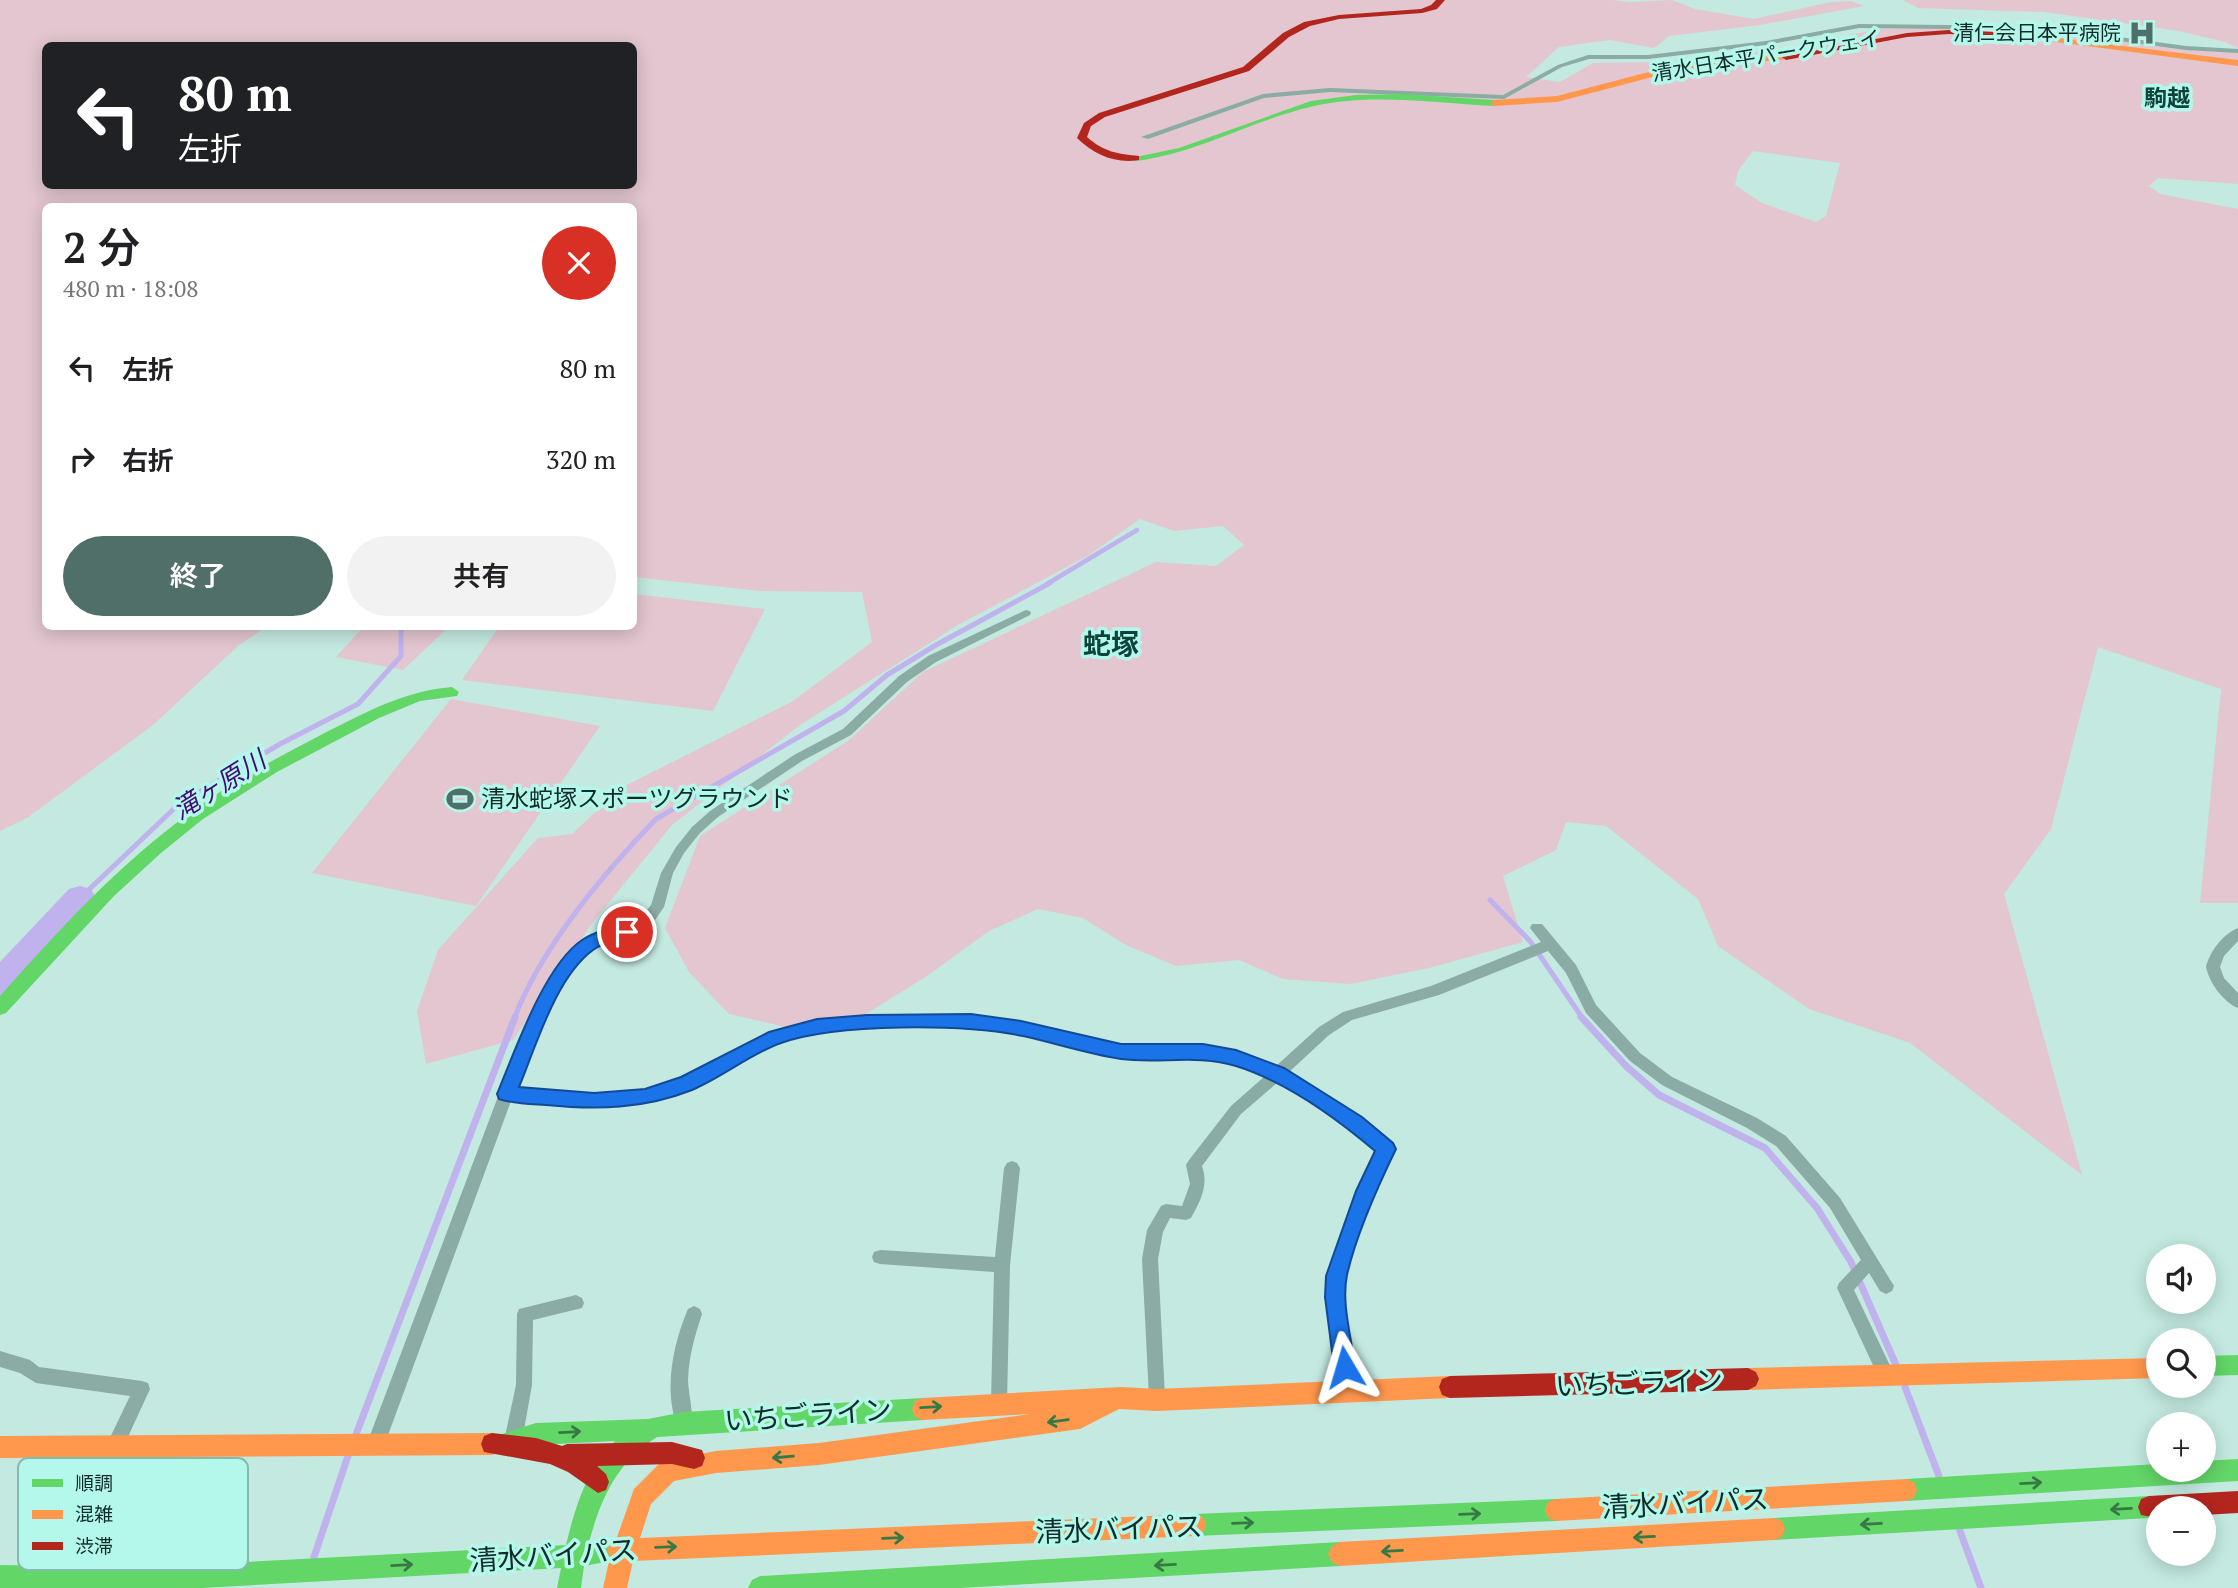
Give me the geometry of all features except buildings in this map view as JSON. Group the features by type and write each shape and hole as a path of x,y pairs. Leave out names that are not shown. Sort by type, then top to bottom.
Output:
{"main road":[{"name":"清水日本平パークウェイ","path":"1441,0 1434,7 1422,11 1342,17 1306,24 1288,33 1259,61 1246,69 1102,115 1087,125 1082,138 1089,147 1106,154 1135,159 1154,158 1184,151 1295,108 1332,99 1392,97 1483,103 1539,102 1583,94 1684,66 1792,56 1871,40 1929,33 2034,35 2238,63"},
{"path":"0,1008 77,921 118,881 210,806 289,759 401,701 425,693 452,692"},
{"path":"2216,1366 2238,1365"},
{"name":"いちごライン","path":"569,1588 573,1556 598,1482 615,1453 651,1428 684,1423 1121,1398 2146,1368"},
{"name":"いちごライン","path":"615,1588 624,1549 642,1497 668,1471 817,1443 1080,1418 1121,1398"},
{"path":"771,1419 817,1443"},
{"path":"0,1447 375,1447 508,1443 536,1434 651,1428"},
{"path":"508,1443 531,1451 566,1455 672,1453 716,1462"},
{"path":"566,1455 584,1465 598,1482"},
{"name":"清水バイパス","path":"0,1577 152,1579 573,1556 624,1549 1600,1509 2238,1470"},
{"name":"清水バイパス","path":"760,1588 2238,1502"}],"street":[{"path":"1145,137 1258,96 1330,90 1504,97 1560,66 1588,57 1648,57 1766,43 1859,26 2038,27 2186,48 2238,51"},
{"path":"375,1447 506,1094 551,991 574,957 602,937 627,932 646,922 657,907 667,873 680,850 696,830 724,807 787,765 847,732 903,679 932,659 1026,613"},
{"path":"1537,928 1571,969 1591,1009 1635,1057 1667,1082 1752,1123 1781,1141 1835,1203 1886,1286"},
{"path":"2238,933 2215,954 2212,963 2216,975 2238,1002"},
{"path":"1157,1399 1150,1259 1155,1230 1166,1211 1186,1213 1199,1178 1194,1165 1236,1110 1324,1031 1348,1016 1434,991 1550,944"},
{"path":"506,1094 594,1101 645,1097 687,1084 775,1037 817,1027 867,1022 971,1022 1021,1028 1121,1051 1203,1052 1236,1058 1277,1073 1355,1122 1386,1149 1366,1191 1336,1276 1336,1297 1348,1391"},
{"path":"999,1403 1002,1265 1012,1168"},
{"path":"880,1257 1002,1265"},
{"path":"1871,1260 1845,1288 1886,1376"},
{"path":"508,1443 524,1385 525,1314 576,1303"},
{"path":"684,1423 678,1394 681,1358 694,1314"},
{"path":"0,1359 23,1366 36,1375 142,1389 114,1447"}],"shaded area":[{"path":"0,0 1672,0 1695,9 1754,19 1831,2 1851,1 1864,6 1760,25 1669,36 1654,48 1610,40 1559,47 1526,77 1560,82 1593,63 1665,62 1795,47 1879,29 1950,28 2048,32 2238,53 2238,184 2158,178 2149,186 2160,194 2238,209 2238,903 2200,903 2221,689 2098,647 2051,829 2004,894 2082,1175 1910,1043 1809,1009 1718,946 1698,899 1606,826 1566,822 1556,850 1503,876 1523,942 1429,968 1350,984 1283,979 1239,960 1176,966 1126,945 1083,918 1038,909 989,931 927,976 856,1020 794,1029 729,1014 689,972 665,928 700,836 849,740 923,672 1156,562 1216,566 1244,545 1223,526 1174,531 1140,519 1089,555 958,625 800,725 672,825 593,922 513,1040 426,1064 417,1011 438,950 538,838 572,834 621,788 793,701 872,642 862,592 760,591 637,577 637,203 42,203 42,630 262,630 238,646 153,725 27,818 0,831","holes":["1753,151 1840,163 1826,216 1816,222 1762,203 1735,185 1738,171"]},
{"path":"1903,0 2238,0 2238,48 2225,42 2179,31 2044,12 1918,8"},
{"path":"637,594 765,609 713,711 462,680 497,630 637,630"},
{"path":"360,630 446,630 403,670 336,657"},
{"name":"清水蛇塚スポーツグラウンド","path":"451,699 600,726 476,906 312,873"}],"waterway":[{"path":"1047,584 1137,530"},
{"path":"514,1019 540,965 557,939 595,887 656,819 844,711 887,675 936,645 1050,583"},
{"name":"滝ヶ原川","path":"80,898 179,804 280,744 358,704 401,656 401,630"},
{"name":"滝ヶ原川","path":"0,984 80,898"},
{"path":"1490,900 1530,941 1583,1019"},
{"path":"355,1437 515,1017"},
{"path":"1581,1017 1626,1066 1659,1095 1765,1148 1817,1208 1851,1262 1896,1365"},
{"path":"1905,1387 1939,1476"},
{"path":"314,1557 349,1453"},
{"path":"1960,1531 1981,1588"}],"traffic: fast":[{"path":"1136,158 1181,150 1289,110 1333,100 1402,97 1494,103"},
{"path":"0,1008 108,891 155,848 197,815 271,768 373,714 403,701 452,692"},
{"path":"2216,1366 2238,1365"},
{"path":"569,1588 577,1543 602,1475 615,1456 632,1440 652,1428 684,1423 923,1409"},
{"path":"504,1444 536,1434 644,1428"},
{"path":"1906,1490 2238,1470"},
{"path":"1774,1529 2146,1507"},
{"path":"1195,1525 1556,1510"},
{"path":"0,1577 152,1579 573,1556 619,1550"},
{"path":"760,1588 1340,1554"}],"traffic: slow":[{"path":"2019,35 2238,63"},
{"path":"1494,103 1557,99 1683,66 1786,57"},
{"path":"1748,1379 2146,1368"},
{"path":"923,1409 1121,1398 1157,1400 1450,1387"},
{"path":"615,1588 624,1549 642,1497 668,1471 716,1462 819,1454 1080,1418 1111,1403"},
{"path":"0,1447 492,1444"},
{"path":"1556,1510 1906,1490"},
{"path":"619,1550 1195,1525"},
{"path":"1340,1554 1774,1529"}],"traffic: jam":[{"path":"1136,158 1113,157 1094,148 1082,138 1087,125 1102,115 1246,69 1286,35 1307,24 1339,17 1422,11 1434,7 1441,0"},
{"path":"1786,57 1907,35 1949,32 2019,35"},
{"path":"1450,1387 1748,1379"},
{"path":"492,1444 550,1452 576,1464 598,1482"},
{"path":"567,1455 672,1453 694,1458"},
{"path":"2216,1503 2238,1502"}],"place":[{"name":"清仁会日本平病院","path":"2142,33"},
{"name":"清水蛇塚スポーツグラウンド","path":"460,799"}],"district":[{"name":"駒越","path":"2167,98"},
{"name":"蛇塚","path":"1111,644"}],"route":[{"path":"627,932 602,937 574,957 551,991 506,1094 594,1101 645,1097 687,1084 775,1037 817,1027 867,1022 971,1022 1021,1028 1121,1051 1203,1052 1236,1058 1277,1073 1355,1122 1386,1149 1366,1191 1336,1276 1345,1367"}]}
